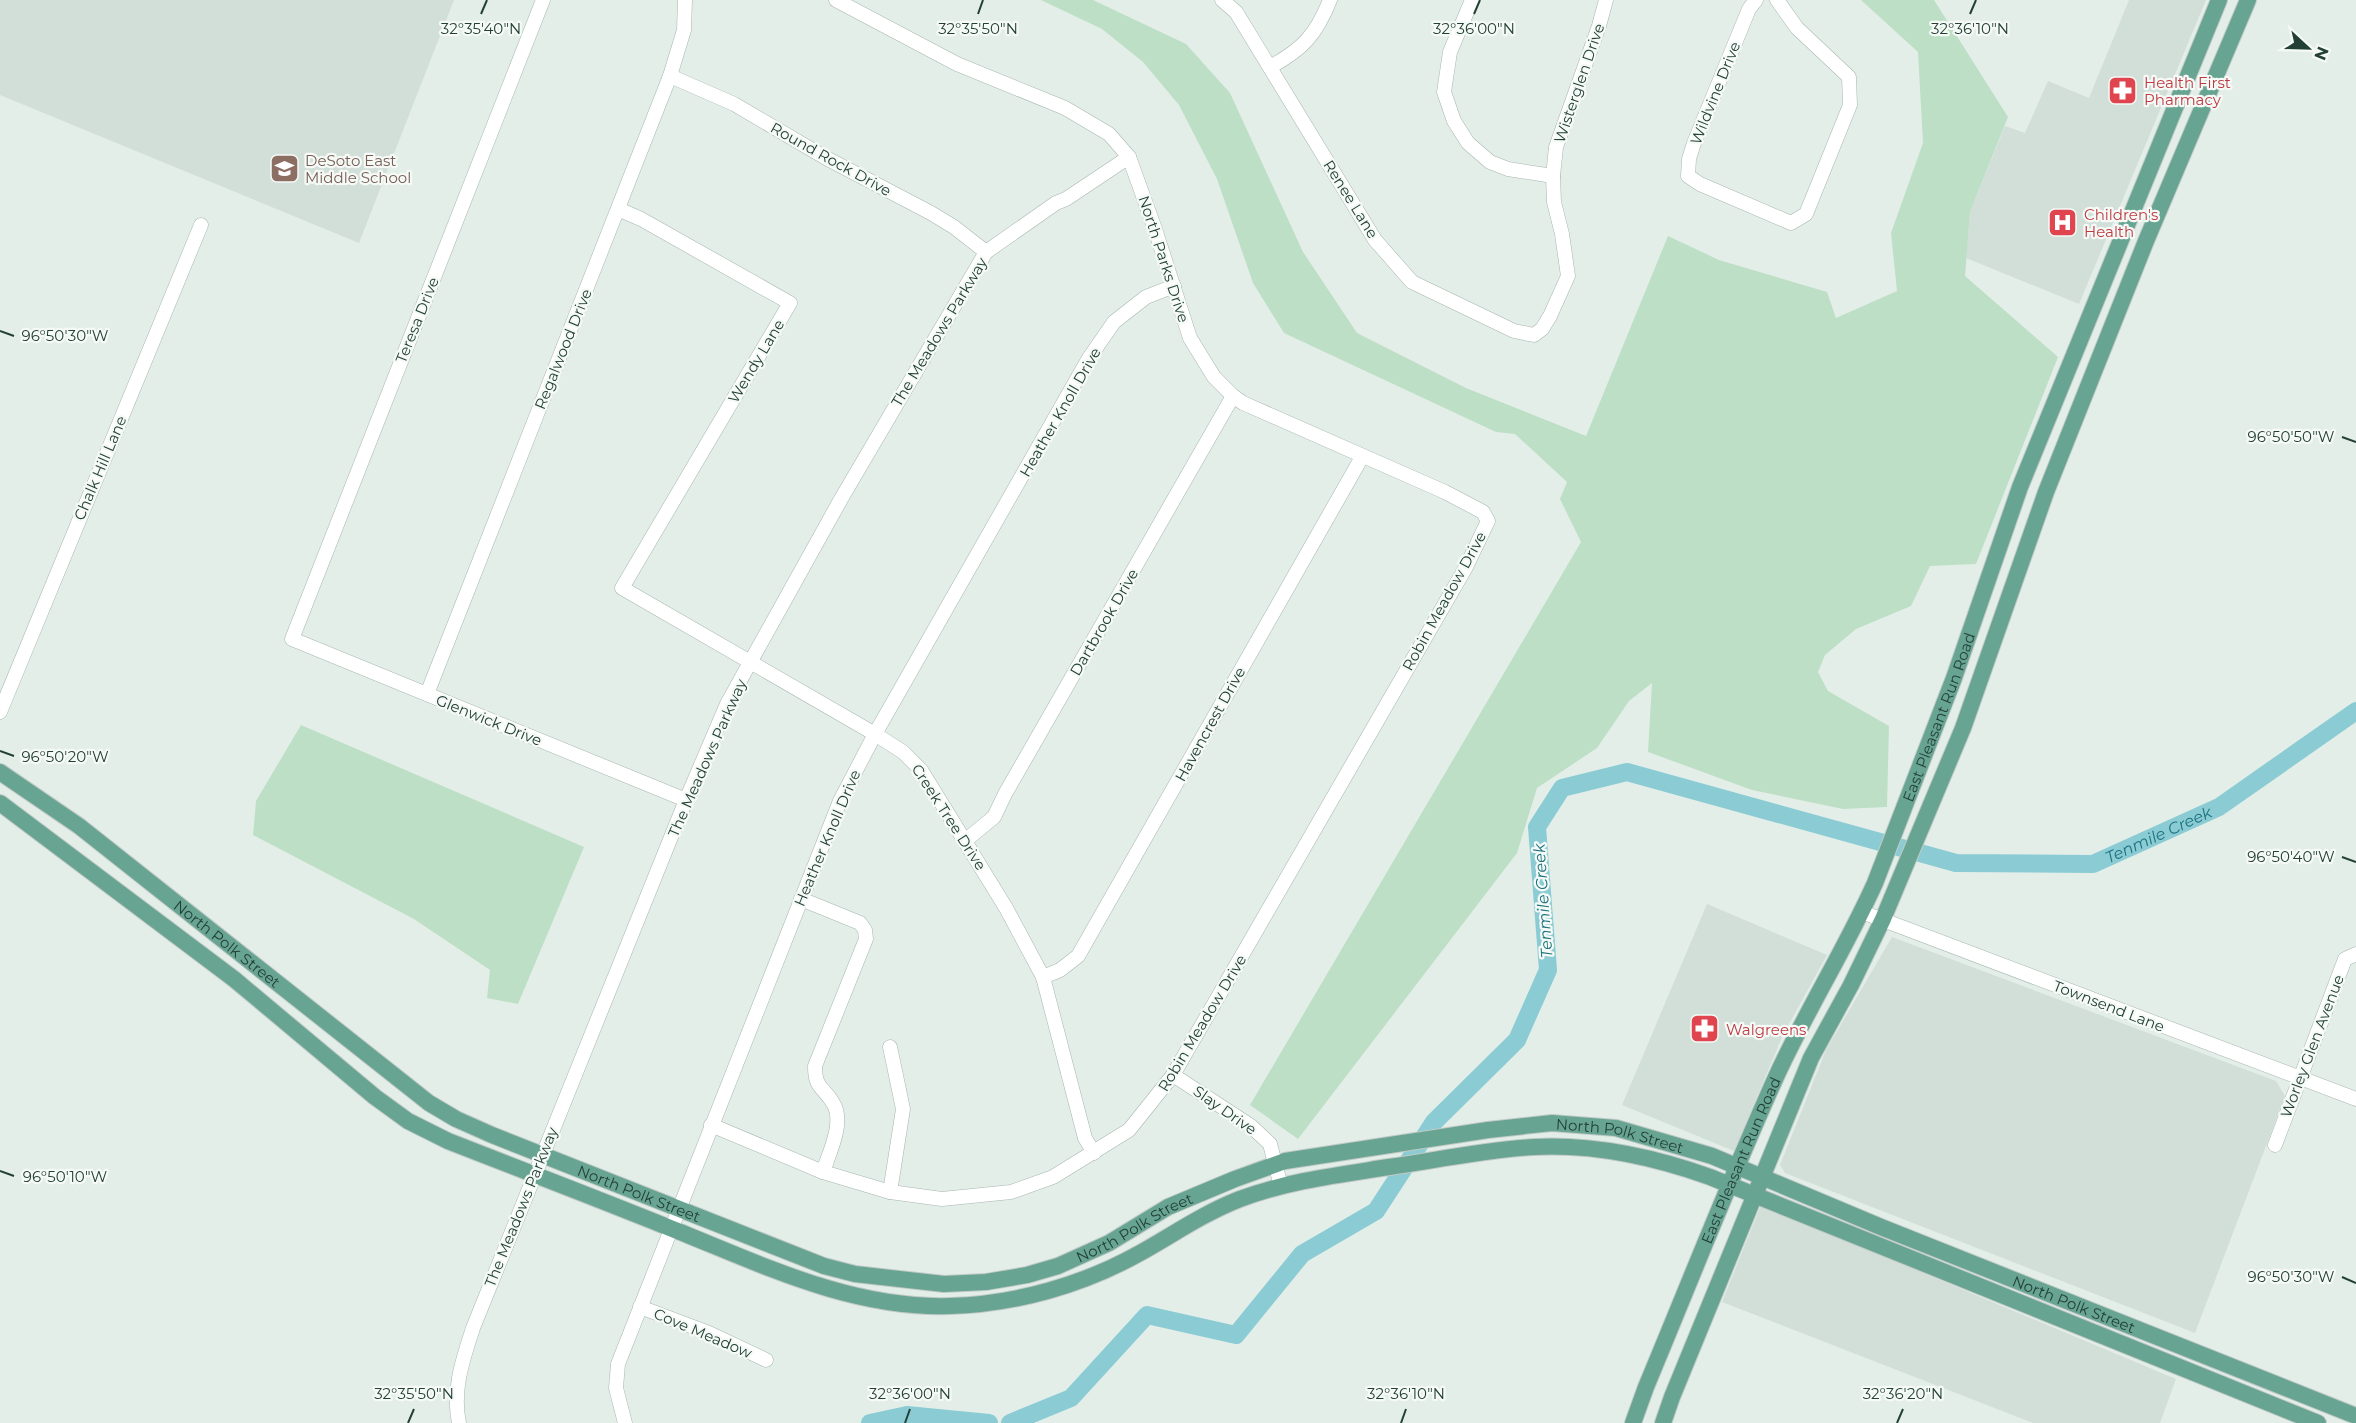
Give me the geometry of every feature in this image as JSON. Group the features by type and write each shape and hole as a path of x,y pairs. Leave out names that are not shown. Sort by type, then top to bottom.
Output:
{"main road":[{"name":"East Pleasant Run Road","path":"1633,1423 1738,1166 1790,1050 1875,883 1954,678 2020,487 2219,0"},
{"name":"East Pleasant Run Road","path":"1663,1423 1811,1058 1851,985 1883,919 1937,790 1975,697 2046,492 2248,0"},
{"path":"2180,91 2205,101"},
{"path":"2077,348 2100,357"},
{"path":"1978,608 2003,616"},
{"name":"North Polk Street","path":"0,772 79,826 429,1103 456,1119 824,1266 855,1274 944,1284 986,1282 1027,1275 1059,1266 1109,1243 1168,1208 1235,1179 1285,1161 1488,1130 1552,1123 1616,1128 1679,1145 1738,1166 1881,1227 2356,1416"},
{"name":"North Polk Street","path":"0,803 234,978 375,1096 408,1120 448,1141 786,1275 849,1295 895,1304 992,1302 1047,1290 1097,1275 1140,1253 1204,1215 1240,1199 1281,1186 1318,1178 1534,1147 1602,1150 1688,1170 1730,1186 2318,1423"},
{"path":"234,978 247,961"},
{"path":"1790,1050 1811,1058"},
{"path":"1874,1245 1881,1227"},
{"path":"2075,1326 2082,1307"},
{"path":"2169,1363 2176,1345"},
{"path":"1646,1387 1672,1397"}],"street":[{"name":"Teresa Drive","path":"292,639 543,0"},
{"name":"Regalwood Drive","path":"427,694 670,76 684,30 685,0"},
{"name":"North Parks Drive","path":"836,0 957,64 1065,108 1109,134 1129,157 1190,339 1214,377 1243,403 1445,492 1483,512 1488,521"},
{"name":"Renee Lane","path":"1222,0 1236,12 1375,240 1412,282 1514,331 1534,334"},
{"path":"1270,67 1294,54 1309,39 1330,0"},
{"path":"1472,0 1450,52 1444,92 1454,121 1468,143 1490,162 1508,169 1553,176"},
{"name":"Wisterglen Drive","path":"1534,334 1542,329 1550,316 1568,276 1562,234 1554,202 1553,176 1556,147 1606,0"},
{"name":"Wildvine Drive","path":"1756,0 1749,9 1689,159 1688,176 1700,184 1791,223 1806,214 1850,105 1850,77 1797,28 1777,0"},
{"name":"Round Rock Drive","path":"670,76 734,104 826,158 931,213 954,227 986,252"},
{"name":"The Meadows Parkway","path":"459,1423 456,1396 462,1363 473,1328 727,704 873,444 986,252 1056,203 1066,199 1129,157"},
{"name":"Wendy Lane","path":"618,209 641,219 790,303 621,588"},
{"name":"Chalk Hill Lane","path":"0,712 201,225"},
{"name":"Heather Knoll Drive","path":"625,1423 616,1388 618,1364 840,801 875,734 1095,350 1114,322 1146,297 1174,286"},
{"name":"Dartbrook Drive","path":"966,840 994,817 1010,785 1233,396"},
{"name":"Havencrest Drive","path":"1043,977 1060,970 1078,956 1362,457"},
{"name":"Robin Meadow Drive","path":"711,1125 823,1172 890,1192 942,1199 1011,1192 1053,1177 1129,1130 1173,1075 1466,567 1488,521"},
{"name":"Creek Tree Drive","path":"621,588 875,734 903,752 921,770 966,840 1020,932 1043,977 1085,1138 1094,1153"},
{"name":"Glenwick Drive","path":"292,639 686,800"},
{"path":"801,899 860,923 865,930 866,939 815,1066 815,1080 834,1104 837,1118 834,1138 823,1172"},
{"name":"Townsend Lane","path":"1862,912 2356,1099"},
{"name":"Worley Glen Avenue","path":"2275,1145 2345,959 2356,954"},
{"path":"890,1047 903,1109 890,1192"},
{"name":"Slay Drive","path":"1173,1075 1251,1126 1270,1144 1281,1186"},
{"name":"Cove Meadow","path":"640,1307 709,1333 766,1360"}],"shaded area":[{"name":"DeSoto East Middle School","path":"0,0 454,0 359,243 0,95"},
{"path":"2129,0 2206,0 2079,304 1966,258 1970,212 2005,126 2025,133 2048,81 2089,98"},
{"path":"1707,904 1827,955 1783,1035 1734,1151 1622,1105"},
{"path":"1892,937 2276,1081 2285,1096 2195,1333 1785,1173 1780,1165 1826,1050"},
{"path":"1761,1205 2176,1379 2160,1423 2033,1423 1722,1302"}],"green space":[{"path":"1041,0 1093,0 1186,44 1230,93 1303,252 1357,333 1466,388 1586,436 1668,236 1719,260 1827,292 1836,318 1897,291 1891,233 1923,143 1918,52 1861,0 1934,0 2008,117 1970,212 1965,276 2058,357 1976,564 1930,566 1911,606 1856,629 1825,655 1818,672 1828,691 1889,726 1887,807 1843,809 1752,790 1648,752 1652,683 1629,701 1597,748 1537,788 1517,853 1298,1139 1250,1105 1581,542 1560,499 1567,482 1515,434 1496,432 1284,333 1253,283 1217,179 1179,105 1143,62 1102,29"},
{"path":"301,725 584,847 518,1004 487,998 490,970 414,919 253,835 256,801"}],"waterway":[{"name":"Tenmile Creek","path":"1010,1423 1071,1398 1147,1315 1236,1335 1302,1254 1376,1211 1434,1122 1517,1040 1548,970 1537,827 1562,788 1627,772 1956,863 2093,864 2219,807 2356,711"},
{"name":"Tenmile Creek","path":"870,1423 907,1415 989,1423"}],"place":[{"name":"Health First Pharmacy","path":"2123,91"},
{"name":"DeSoto East Middle School","path":"284,169"},
{"name":"Children's Health","path":"2063,223"},
{"name":"Walgreens","path":"1705,1029"}]}
